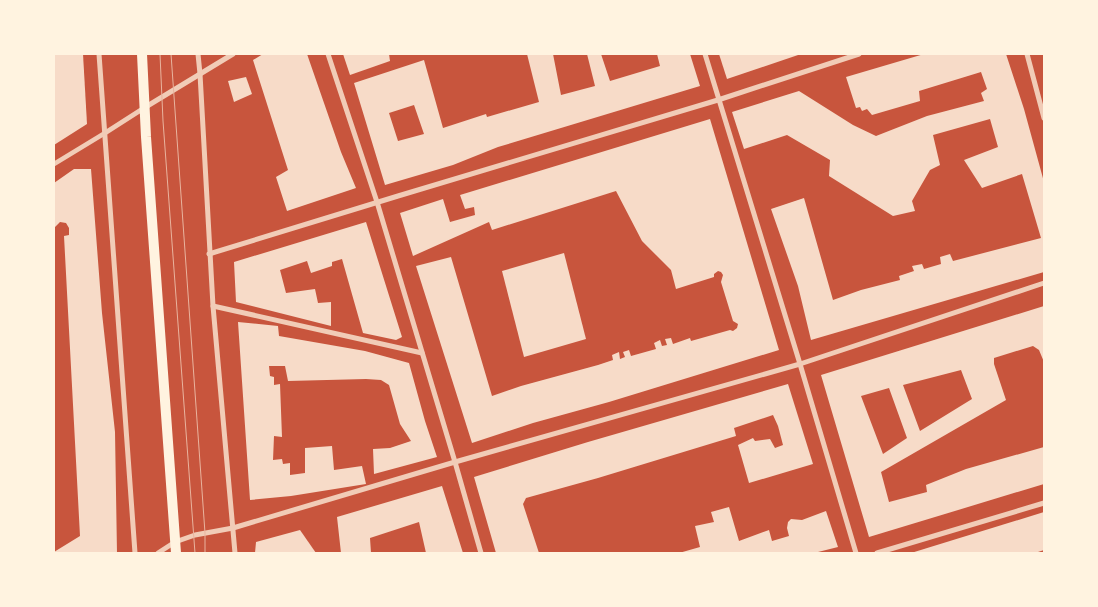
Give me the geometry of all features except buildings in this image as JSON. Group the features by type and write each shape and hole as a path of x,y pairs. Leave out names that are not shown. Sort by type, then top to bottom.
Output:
{"main road":[{"path":"142,54 144,108 176,553"}],"street":[{"path":"99,54 135,553"},
{"path":"198,54 209,254 236,553"},
{"path":"54,164 233,54"},
{"path":"328,54 377,202 481,553"},
{"path":"704,54 800,364 856,553"},
{"path":"209,254 718,100 859,54"},
{"path":"1027,54 1044,118"},
{"path":"158,553 175,542 195,536 233,528 455,462 800,364 1044,283"},
{"path":"213,306 422,353"},
{"path":"877,553 1044,503"}],"tram line":[{"path":"160,54 163,121 195,553"},
{"path":"171,54 205,553"}]}
